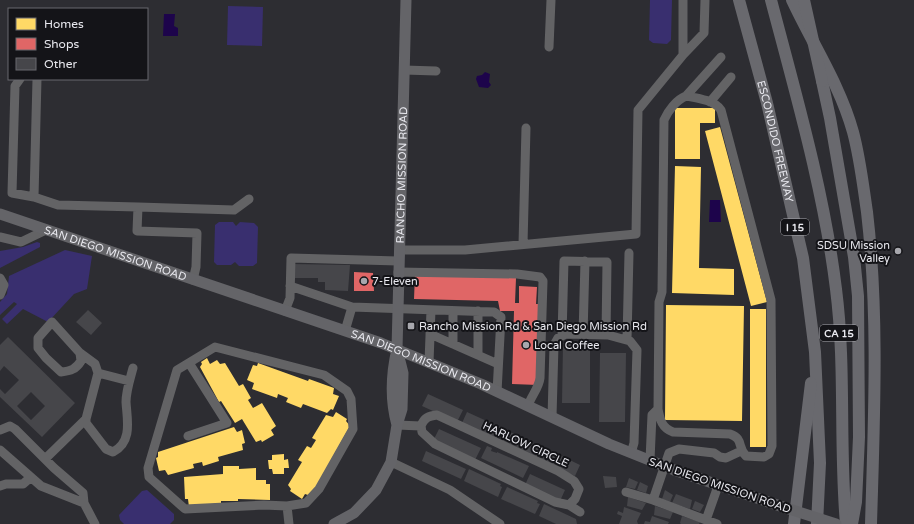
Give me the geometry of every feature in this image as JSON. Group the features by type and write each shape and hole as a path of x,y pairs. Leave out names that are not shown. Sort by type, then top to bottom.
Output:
{"highway":[{"name":"ESCONDIDO FREEWAY","path":"739,0 767,103 803,258 815,352 820,463 817,524"},
{"name":"CA 15","path":"771,0 798,103 829,236 836,290 841,354 844,427 842,484 846,524"},
{"path":"792,0 848,115 864,186 872,256 874,336 871,524"},
{"path":"804,0 830,118 854,257 858,296 859,437 856,502 852,524"},
{"path":"812,0 820,46 822,81"},
{"path":"794,524 815,352"}],"main road":[{"name":"RANCHO MISSION ROAD","path":"334,524 354,513 376,490 391,462 397,425 402,410 403,373 397,349 398,261 406,0"},
{"name":"SAN DIEGO MISSION ROAD","path":"0,214 397,349 497,392 631,453 718,486 836,524"}],"street":[{"path":"550,47 551,0"},
{"path":"683,55 684,0"},
{"path":"398,261 465,250 636,234 638,110 683,55 704,33 705,0"},
{"path":"686,96 718,105 771,300 772,446 769,454 764,457 746,456 741,451 740,441 737,437 730,434 673,432 667,430 663,426 658,409 659,302 662,292 664,120 667,113 677,102 686,96 721,56"},
{"path":"404,70 436,71"},
{"path":"710,102 731,77"},
{"path":"19,80 15,86 12,193 34,197 58,205 234,210 249,200"},
{"path":"34,197 37,80"},
{"path":"523,244 526,128"},
{"path":"138,207 137,231 197,233 194,280"},
{"path":"0,237 21,242 46,230"},
{"path":"627,340 629,253"},
{"path":"285,311 290,298 291,258 398,261 540,277 542,281 540,383 531,397 528,406"},
{"path":"562,336 564,261 608,262 606,335"},
{"path":"584,335 585,261"},
{"path":"0,278 4,285 0,295"},
{"path":"290,286 352,307 494,312 500,317 497,392"},
{"path":"345,331 352,307"},
{"path":"429,362 431,310"},
{"path":"453,311 453,344"},
{"path":"478,312 478,355"},
{"path":"80,353 81,361 77,367 70,371 61,372 38,348 38,338 52,322 80,353 95,364 98,373 86,418 88,427 106,450 110,452 118,450 128,433 126,401 129,381 133,368"},
{"path":"430,334 498,364"},
{"path":"552,417 554,345 558,338 562,336 606,335 627,340 633,344 637,350 634,442 631,453"},
{"path":"215,347 324,375 347,391 351,399 353,429 346,443 319,489 306,503 287,506 264,505 185,509 149,477 148,468 177,370 215,347"},
{"path":"188,436 227,423 189,363"},
{"path":"98,373 129,381"},
{"path":"650,460 652,415 658,409"},
{"name":"HARLOW CIRCLE","path":"421,426 424,420 429,416 436,415 558,471 574,481 579,489 575,499 568,505"},
{"path":"45,459 86,418"},
{"path":"397,425 421,426 422,432 436,444 555,502 568,505 580,512"},
{"path":"0,430 10,426 16,429 45,459 83,493 84,503 95,524"},
{"path":"653,500 669,453 679,449 714,453 726,458 741,451"},
{"path":"0,450 41,486 84,503"},
{"path":"391,462 450,490 500,524"},
{"path":"0,486 6,484 23,484 30,477"},
{"path":"706,520 718,486"},
{"path":"626,492 653,500 717,524"},
{"path":"287,506 289,524"}],"shaded area":[{"path":"650,0 672,0 671,40 667,44 653,43 649,40"},
{"path":"228,6 263,7 262,46 227,45"},
{"path":"164,14 175,14 174,26 178,28 178,36 163,36"},
{"path":"485,72 490,74 489,82 491,85 488,88 479,87 476,79 477,76 482,75"},
{"path":"710,200 720,200 721,222 709,222"},
{"path":"219,222 233,222 236,226 240,222 254,223 258,227 257,263 253,266 239,266 235,262 231,265 217,265 214,262 215,225"},
{"path":"37,242 40,243 40,247 0,268 0,251 23,247"},
{"path":"65,250 92,256 87,289 74,294 48,322 23,309 7,324 2,319 17,304 14,302 0,315 0,302 7,294 9,276"},
{"path":"147,490 174,514 174,520 170,524 124,524 120,520 119,515 142,491"}],"building: Homes":[{"path":"675,108 715,108 715,123 700,123 700,159 675,159"},
{"path":"720,127 767,302 751,306 705,131"},
{"path":"675,166 701,167 699,268 734,269 734,295 672,293"},
{"path":"666,305 744,306 742,421 665,420"},
{"path":"750,309 766,309 766,447 750,447"},
{"path":"207,358 210,364 217,360 220,364 225,363 239,386 243,384 251,398 248,400 253,408 262,403 276,426 271,430 274,435 262,442 261,440 256,442 242,419 235,423 221,401 219,402 200,367 202,364 201,362"},
{"path":"258,363 308,381 309,379 334,388 333,394 339,396 333,410 331,409 327,413 303,404 301,408 286,402 288,398 278,394 277,398 252,389 254,383 247,380 253,365 257,366"},
{"path":"336,412 347,419 346,421 350,426 311,496 305,494 302,499 290,491 291,489 288,485 302,462 298,460 307,446 311,448 316,440 312,438 326,415 333,417"},
{"path":"234,427 237,432 242,430 245,443 242,444 243,450 218,457 219,461 203,466 202,462 193,464 194,468 168,475 165,470 159,471 156,458 158,457 158,452"},
{"path":"284,454 284,460 288,459 289,468 284,468 284,474 273,474 272,469 269,469 268,460 272,460 272,455"},
{"path":"223,466 239,466 239,469 256,468 256,480 266,480 266,484 270,484 270,500 238,499 238,501 221,501 221,504 189,507 188,499 185,499 184,477 223,474"}],"building: Shops":[{"name":"7-Eleven","path":"354,272 373,273 374,291 354,291"},
{"path":"415,274 516,278 515,303 519,303 519,286 537,287 536,304 539,304 538,385 512,384 514,311 500,311 498,301 414,299"}],"building: Other":[{"path":"291,264 350,265 348,291 325,290 325,282 318,282 318,278 291,278"},
{"path":"88,310 102,323 91,335 76,322"},
{"path":"8,337 75,403 42,437 0,397 0,389 5,394 19,380 4,366 0,371 0,345","holes":["31,392 45,406 31,420 17,406"]},
{"path":"563,343 590,344 590,403 562,403"},
{"path":"600,353 626,353 625,422 599,422"},
{"path":"428,394 463,410 457,422 422,406"},
{"path":"467,412 502,428 497,439 462,423"},
{"path":"439,429 481,448 475,460 433,441"},
{"path":"506,430 541,447 536,458 501,442"},
{"path":"487,446 492,448 491,451 497,452 529,466 523,478 481,458"},
{"path":"545,448 580,465 575,476 540,460"},
{"path":"426,451 466,469 461,479 422,461"},
{"path":"469,469 501,484 500,486 502,487 498,497 464,481"},
{"path":"530,474 565,490 560,501 525,485"},
{"path":"603,476 616,477 617,487 605,488"},
{"path":"629,478 638,482 635,489 626,487"},
{"path":"640,482 648,486 646,493 637,490"},
{"path":"507,487 538,501 537,503 540,504 535,514 501,499"},
{"path":"665,490 673,495 670,502 662,499"},
{"path":"676,494 692,500 690,509 672,503"},
{"path":"628,497 646,503 642,510 627,506"},
{"path":"695,501 704,505 700,512 692,509"},
{"path":"544,504 576,519 577,524 556,524 539,516"},
{"path":"655,506 673,512 670,519 654,515"},
{"path":"624,507 641,513 637,521 638,524 619,524 622,516 617,514 618,511 623,513"},
{"path":"652,516 669,522 668,524 644,524 645,521 650,522"},
{"path":"682,516 700,522 699,524 681,524"}],"place":[{"name":"SDSU Mission Valley","path":"898,251"},
{"name":"7-Eleven","path":"364,281"},
{"name":"Rancho Mission Rd & San Diego Mission Rd","path":"411,326"},
{"name":"Local Coffee","path":"526,345"}]}
